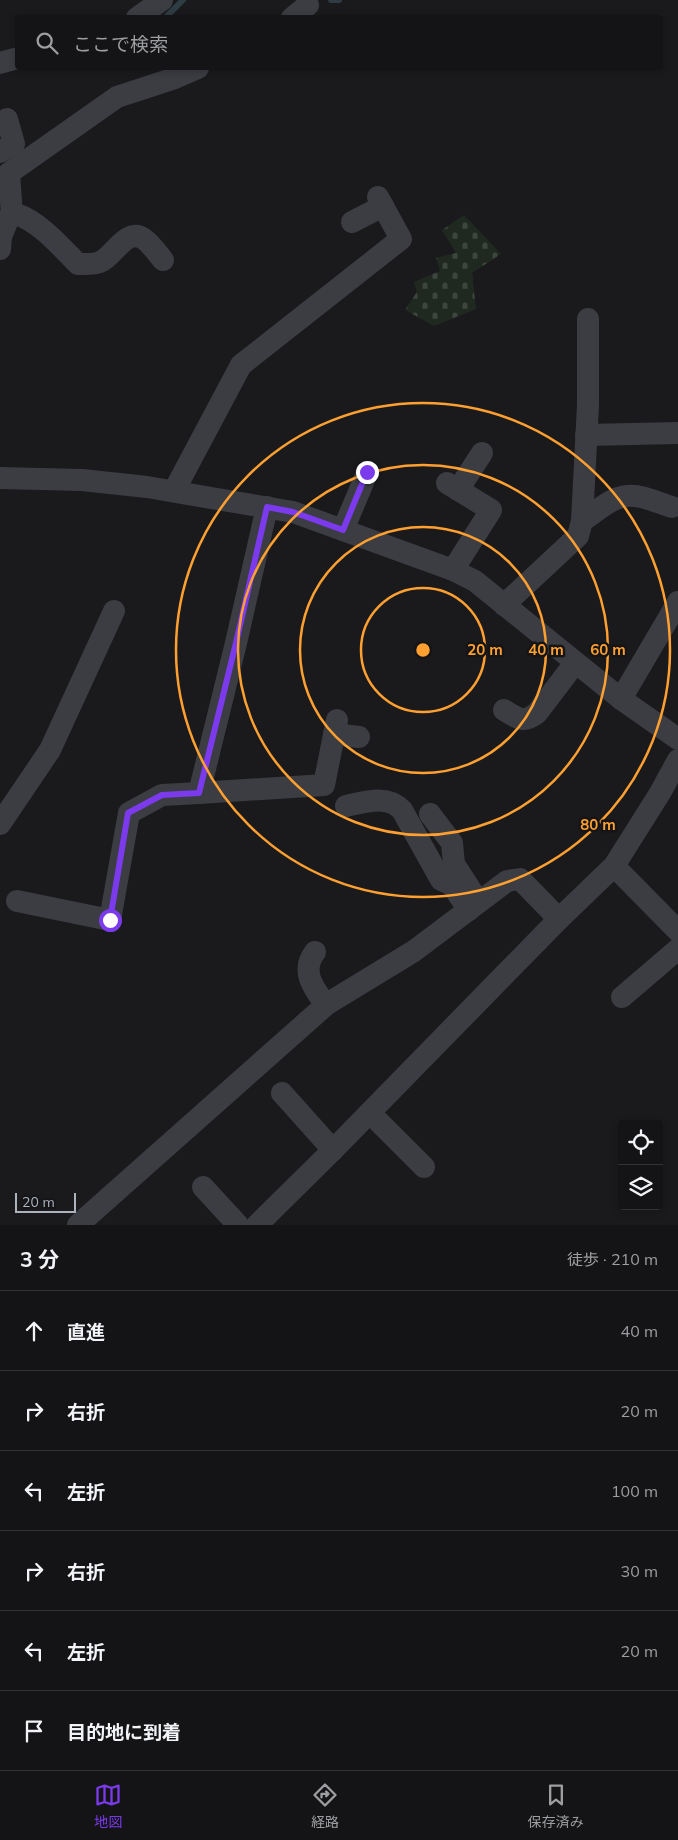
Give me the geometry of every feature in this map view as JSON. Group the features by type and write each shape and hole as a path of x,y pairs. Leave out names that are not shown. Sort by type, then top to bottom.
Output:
{"street":[{"path":"141,15 162,0"},
{"path":"0,63 15,59"},
{"path":"12,215 9,173 117,97 193,70"},
{"path":"0,152 14,144 7,120"},
{"path":"174,491 241,364 401,239 381,201 352,222"},
{"path":"0,249 1,237 9,217 16,214 24,217 44,232 78,264 102,261 129,237 136,236 144,239 163,260"},
{"path":"504,606 578,536 582,521 588,405 588,319"},
{"path":"586,435 678,433"},
{"path":"454,570 491,510 452,486 482,453"},
{"path":"343,530 367,472"},
{"path":"0,478 82,480 174,491 227,502 293,512 454,570 475,581 621,699 678,739"},
{"path":"582,521 616,498 626,496 636,496 672,507"},
{"path":"199,793 267,507"},
{"path":"621,699 678,602"},
{"path":"0,824 50,750 114,612"},
{"path":"504,710 522,720 530,719 537,713 575,662"},
{"path":"17,901 110,920 128,813 162,795 324,785 336,727 358,737"},
{"path":"257,1225 370,1113 558,919 614,866 660,793 678,760"},
{"path":"346,806 385,800 398,805 441,880 451,884 474,906"},
{"path":"430,814 452,843 454,864 474,906"},
{"path":"614,866 678,931"},
{"path":"78,1225 326,1005 414,951 507,881 520,879 558,919"},
{"path":"622,997 678,949"},
{"path":"315,952 309,960 310,979 326,1005"},
{"path":"282,1093 333,1150"},
{"path":"370,1113 424,1168"},
{"path":"203,1187 238,1225"}],"green space":[{"path":"464,215 501,254 472,273 476,309 434,326 405,310 417,292 414,282 440,271 436,258 456,253 442,230"}],"waterway":[{"path":"168,15 183,0"},
{"path":"331,0 339,0"}],"route":[{"path":"110,920 128,813 162,795 199,793 267,507 293,512 343,530 367,472"}]}
